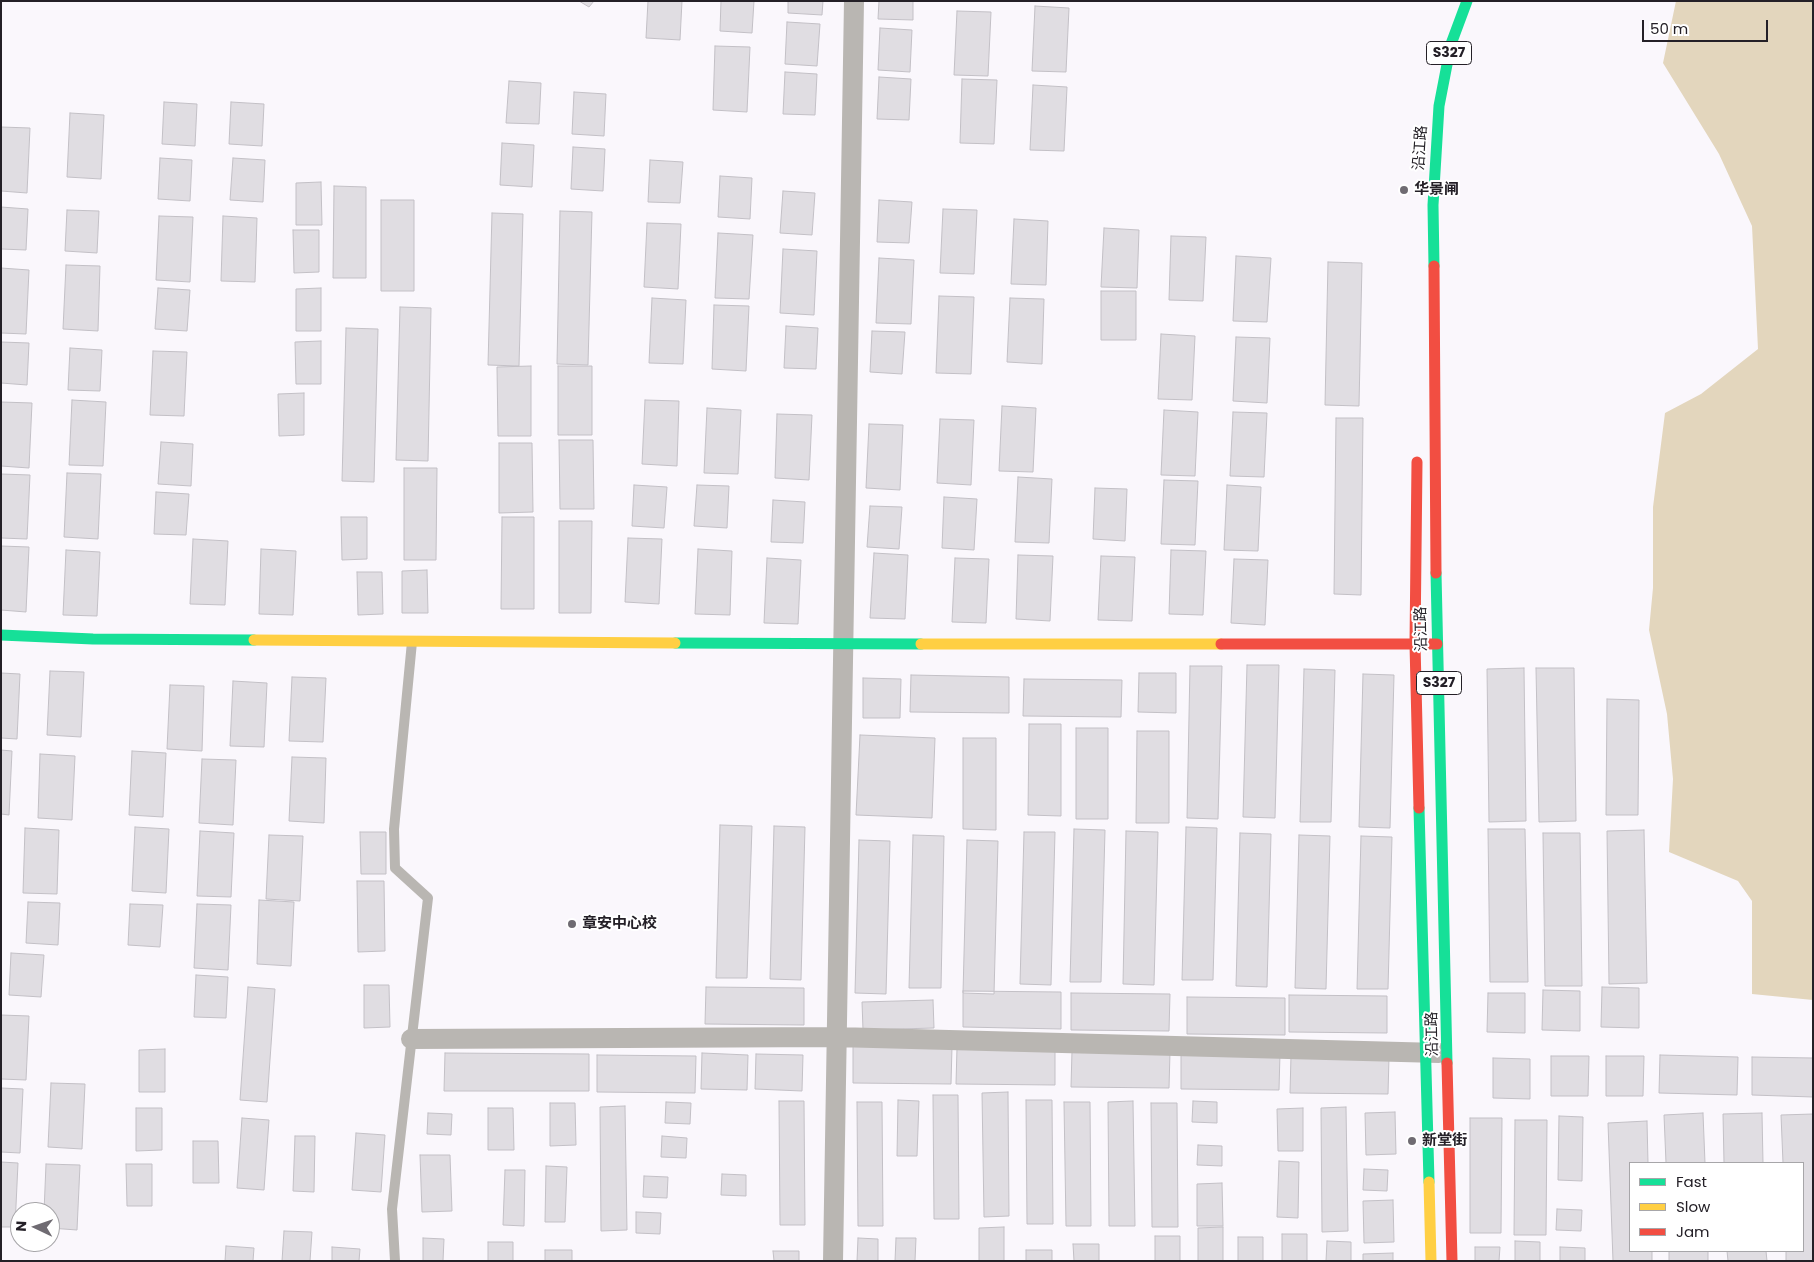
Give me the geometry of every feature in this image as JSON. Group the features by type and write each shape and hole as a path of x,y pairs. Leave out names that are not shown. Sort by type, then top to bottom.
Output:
{"main road":[{"name":"沿江路","path":"1452,1261 1438,644 1432,205 1439,106 1451,44 1468,1"},
{"path":"1431,78 1451,44"},
{"name":"沿江路","path":"1417,454 1415,644 1431,1261"},
{"path":"1,635 93,639 843,644 1438,644"}],"street":[{"path":"833,1261 854,1"},
{"path":"411,1039 836,1037 1448,1053"}],"lane":[{"path":"395,1261 392,1209 428,898 395,868 394,829 412,641"}],"shaded area":[{"path":"1676,1 1813,1 1813,1000 1752,994 1752,901 1738,881 1669,852 1673,779 1667,714 1649,630 1653,588 1653,507 1665,413 1701,394 1758,349 1752,226 1719,154 1663,63"}],"building":[{"path":"579,1 594,1 589,7"},
{"path":"648,1 682,1 680,40 646,38"},
{"path":"721,1 754,1 752,33 720,31"},
{"path":"788,1 823,1 822,15 788,13"},
{"path":"879,1 913,1 913,20 878,19"},
{"path":"1035,6 1069,8 1066,72 1032,71"},
{"path":"957,11 991,12 988,76 954,75"},
{"path":"787,22 820,24 817,66 785,64"},
{"path":"880,28 912,30 910,72 878,70"},
{"path":"715,46 750,47 747,112 713,110"},
{"path":"785,72 817,74 815,115 783,114"},
{"path":"879,77 911,79 909,120 877,119"},
{"path":"962,79 997,80 994,144 960,143"},
{"path":"509,81 541,83 539,124 506,123"},
{"path":"1033,85 1067,87 1064,151 1030,150"},
{"path":"574,92 606,94 604,136 572,134"},
{"path":"164,102 197,104 195,146 162,144"},
{"path":"231,102 264,104 262,146 229,144"},
{"path":"70,113 104,115 101,179 67,177"},
{"path":"1,127 30,128 27,193 1,191"},
{"path":"502,143 534,145 532,187 500,185"},
{"path":"573,147 605,149 603,191 571,189"},
{"path":"160,158 192,160 190,201 158,199"},
{"path":"233,158 265,160 263,202 230,200"},
{"path":"650,160 683,162 680,203 648,202"},
{"path":"720,176 752,178 750,219 718,217"},
{"path":"321,182 322,225 296,225 296,183"},
{"path":"334,186 366,187 366,278 333,278"},
{"path":"783,191 815,193 812,235 780,233"},
{"path":"381,200 414,200 414,291 381,291"},
{"path":"879,200 912,202 909,243 877,242"},
{"path":"1,207 28,209 26,250 1,249"},
{"path":"943,209 977,210 974,274 940,273"},
{"path":"67,210 99,211 97,253 65,251"},
{"path":"560,211 592,212 588,365 557,364"},
{"path":"492,213 523,214 519,366 488,365"},
{"path":"159,216 193,217 190,282 156,280"},
{"path":"223,216 257,218 255,282 221,281"},
{"path":"1014,219 1048,221 1046,285 1011,284"},
{"path":"647,223 681,224 678,289 644,287"},
{"path":"1104,228 1139,230 1137,288 1101,287"},
{"path":"293,230 319,230 319,272 294,273"},
{"path":"718,233 753,235 749,299 715,298"},
{"path":"1171,236 1206,237 1203,301 1169,300"},
{"path":"783,249 817,251 814,315 780,313"},
{"path":"1236,256 1271,258 1267,322 1233,321"},
{"path":"879,258 914,260 911,324 876,323"},
{"path":"1328,262 1362,263 1359,406 1325,405"},
{"path":"66,265 100,266 98,331 63,329"},
{"path":"1,268 29,270 26,334 1,333"},
{"path":"158,288 190,290 187,331 155,329"},
{"path":"321,288 321,331 296,331 296,289"},
{"path":"1101,291 1136,291 1136,340 1101,340"},
{"path":"939,296 974,297 971,374 936,373"},
{"path":"652,298 686,300 683,364 649,363"},
{"path":"1010,298 1044,299 1042,364 1007,362"},
{"path":"714,305 749,306 746,371 712,369"},
{"path":"400,307 431,308 428,461 396,460"},
{"path":"786,326 818,328 816,369 784,368"},
{"path":"346,328 378,329 374,482 342,481"},
{"path":"872,331 905,332 902,374 870,372"},
{"path":"1161,334 1195,336 1192,400 1158,399"},
{"path":"1236,337 1270,338 1267,403 1233,401"},
{"path":"321,341 321,384 296,384 295,342"},
{"path":"1,342 29,343 27,385 1,383"},
{"path":"70,348 102,350 100,391 68,390"},
{"path":"153,351 187,352 184,416 150,415"},
{"path":"531,366 531,436 498,436 497,367"},
{"path":"558,366 592,366 592,435 558,435"},
{"path":"304,393 304,435 279,436 278,394"},
{"path":"72,400 106,402 103,466 69,465"},
{"path":"645,400 679,401 677,466 642,464"},
{"path":"1,402 32,403 29,468 1,466"},
{"path":"1002,406 1036,408 1033,472 999,471"},
{"path":"707,408 741,410 738,474 704,473"},
{"path":"1164,410 1198,412 1195,476 1161,475"},
{"path":"1233,412 1267,413 1264,477 1230,476"},
{"path":"777,414 812,415 809,480 775,478"},
{"path":"1336,418 1363,418 1361,595 1334,594"},
{"path":"940,419 974,420 971,485 937,483"},
{"path":"869,424 903,425 900,490 866,488"},
{"path":"559,440 593,440 594,509 560,509"},
{"path":"161,442 193,444 191,486 158,484"},
{"path":"499,443 532,443 533,512 499,513"},
{"path":"404,468 437,468 436,560 404,560"},
{"path":"67,473 101,474 98,539 64,537"},
{"path":"1,474 30,475 27,539 1,538"},
{"path":"1018,477 1052,479 1049,543 1015,542"},
{"path":"1164,480 1198,481 1195,545 1161,544"},
{"path":"634,485 667,487 664,528 632,526"},
{"path":"697,485 729,486 727,528 694,526"},
{"path":"1227,485 1261,487 1258,551 1224,550"},
{"path":"1095,488 1127,489 1125,541 1093,539"},
{"path":"156,492 189,494 186,535 154,534"},
{"path":"944,497 977,499 974,550 942,548"},
{"path":"773,500 805,502 803,543 771,542"},
{"path":"870,506 902,507 899,549 867,547"},
{"path":"341,517 367,517 367,559 342,560"},
{"path":"502,517 534,517 534,609 501,609"},
{"path":"559,521 592,521 591,613 559,613"},
{"path":"628,538 662,539 659,604 625,602"},
{"path":"193,539 228,541 225,605 190,604"},
{"path":"1,546 29,547 26,612 1,610"},
{"path":"261,549 296,551 293,615 259,614"},
{"path":"698,549 732,551 730,615 695,614"},
{"path":"66,550 100,552 97,616 63,615"},
{"path":"1171,550 1206,551 1203,615 1169,614"},
{"path":"874,553 908,555 905,619 870,618"},
{"path":"1018,555 1053,556 1050,621 1016,619"},
{"path":"1101,556 1135,557 1132,621 1098,620"},
{"path":"767,558 801,560 798,624 764,623"},
{"path":"955,558 989,559 986,623 952,622"},
{"path":"1234,559 1268,560 1265,625 1231,623"},
{"path":"427,570 428,613 402,613 402,571"},
{"path":"357,572 382,572 383,614 358,615"},
{"path":"1247,665 1279,665 1275,818 1243,817"},
{"path":"1190,666 1222,666 1218,819 1187,818"},
{"path":"1524,668 1526,821 1489,822 1487,669"},
{"path":"1536,668 1574,668 1576,821 1539,822"},
{"path":"1304,669 1335,670 1331,822 1300,822"},
{"path":"50,671 84,672 81,737 47,735"},
{"path":"1,673 20,674 17,739 1,738"},
{"path":"1139,673 1176,673 1176,713 1138,712"},
{"path":"1363,674 1394,675 1390,828 1359,827"},
{"path":"911,675 1009,677 1009,713 910,712"},
{"path":"292,677 326,678 323,742 289,741"},
{"path":"863,678 901,679 900,718 863,718"},
{"path":"1024,679 1122,680 1121,717 1023,716"},
{"path":"233,681 267,683 264,747 230,746"},
{"path":"170,685 204,686 202,751 167,749"},
{"path":"1607,699 1639,700 1638,815 1606,815"},
{"path":"1029,724 1061,724 1061,816 1028,815"},
{"path":"1076,728 1108,728 1108,819 1076,819"},
{"path":"1137,731 1169,731 1169,823 1136,823"},
{"path":"860,735 935,738 932,818 856,815"},
{"path":"963,738 996,738 996,830 963,829"},
{"path":"1,750 12,751 9,815 1,814"},
{"path":"132,751 166,753 163,817 129,815"},
{"path":"40,754 75,756 72,820 38,818"},
{"path":"292,757 326,758 324,823 289,821"},
{"path":"202,759 236,760 233,825 199,823"},
{"path":"720,825 752,826 747,978 716,978"},
{"path":"774,826 805,827 801,980 770,979"},
{"path":"135,827 169,829 166,893 132,891"},
{"path":"1186,827 1217,828 1213,980 1182,980"},
{"path":"25,828 59,830 57,894 23,893"},
{"path":"1074,829 1105,830 1101,982 1070,982"},
{"path":"1488,829 1525,829 1528,982 1490,982"},
{"path":"1644,830 1647,983 1609,984 1607,831"},
{"path":"200,831 234,833 231,897 197,896"},
{"path":"1126,831 1158,832 1154,985 1123,984"},
{"path":"360,832 386,832 386,874 361,874"},
{"path":"1024,832 1055,832 1051,985 1020,984"},
{"path":"1240,833 1271,834 1267,987 1236,986"},
{"path":"1543,833 1580,833 1582,986 1545,986"},
{"path":"269,835 303,836 300,901 266,899"},
{"path":"913,835 944,836 941,988 909,988"},
{"path":"1299,835 1330,836 1326,989 1295,988"},
{"path":"1361,836 1392,837 1388,989 1357,989"},
{"path":"859,840 890,841 886,994 855,993"},
{"path":"967,840 998,841 994,994 963,993"},
{"path":"357,881 384,881 385,951 358,952"},
{"path":"259,900 294,902 291,966 257,964"},
{"path":"28,902 60,903 58,945 26,943"},
{"path":"130,904 163,905 160,947 128,945"},
{"path":"197,904 231,905 228,970 194,968"},
{"path":"11,953 44,955 41,997 9,995"},
{"path":"196,975 228,977 226,1018 194,1017"},
{"path":"364,985 389,985 390,1027 364,1028"},
{"path":"248,987 275,989 267,1102 240,1100"},
{"path":"706,987 804,988 804,1025 705,1024"},
{"path":"1602,987 1639,988 1639,1028 1601,1027"},
{"path":"1543,990 1580,991 1580,1031 1542,1030"},
{"path":"963,991 1061,992 1061,1029 963,1027"},
{"path":"1071,993 1170,994 1169,1031 1071,1030"},
{"path":"1488,993 1525,993 1525,1033 1487,1032"},
{"path":"1289,995 1387,996 1387,1033 1289,1032"},
{"path":"1187,997 1285,998 1285,1035 1187,1034"},
{"path":"933,1000 934,1028 863,1030 862,1002"},
{"path":"1,1015 29,1016 26,1080 1,1079"},
{"path":"853,1046 952,1047 951,1084 853,1083"},
{"path":"957,1048 1055,1048 1055,1085 956,1084"},
{"path":"165,1049 165,1092 139,1092 139,1050"},
{"path":"1072,1051 1170,1052 1169,1088 1071,1087"},
{"path":"1181,1052 1280,1053 1279,1090 1181,1089"},
{"path":"445,1053 589,1054 589,1091 444,1091"},
{"path":"702,1053 748,1055 747,1090 701,1089"},
{"path":"756,1054 803,1055 802,1091 755,1089"},
{"path":"597,1055 696,1056 695,1093 597,1092"},
{"path":"1660,1055 1738,1057 1737,1095 1659,1093"},
{"path":"1291,1056 1389,1057 1388,1094 1290,1093"},
{"path":"1551,1056 1589,1056 1588,1096 1551,1096"},
{"path":"1606,1056 1644,1056 1643,1096 1606,1096"},
{"path":"1752,1057 1813,1058 1813,1097 1752,1095"},
{"path":"1493,1058 1530,1059 1530,1099 1493,1098"},
{"path":"51,1083 85,1084 82,1149 48,1147"},
{"path":"1,1088 23,1089 20,1153 1,1152"},
{"path":"1008,1092 1009,1216 984,1217 982,1093"},
{"path":"933,1095 958,1095 959,1219 934,1219"},
{"path":"898,1100 919,1101 917,1156 897,1156"},
{"path":"1026,1100 1052,1100 1053,1224 1027,1224"},
{"path":"779,1101 804,1101 805,1225 780,1225"},
{"path":"1133,1101 1135,1226 1109,1226 1108,1102"},
{"path":"1193,1101 1217,1102 1217,1123 1192,1122"},
{"path":"666,1102 691,1103 690,1124 665,1123"},
{"path":"857,1102 882,1102 883,1226 858,1226"},
{"path":"1064,1102 1090,1102 1091,1226 1066,1226"},
{"path":"550,1103 575,1103 576,1145 550,1146"},
{"path":"1151,1103 1177,1103 1178,1227 1152,1227"},
{"path":"625,1106 627,1230 601,1231 600,1107"},
{"path":"1346,1107 1348,1231 1322,1232 1321,1108"},
{"path":"136,1108 162,1108 162,1150 136,1151"},
{"path":"488,1108 513,1108 514,1150 488,1150"},
{"path":"1303,1108 1303,1151 1278,1151 1277,1109"},
{"path":"1395,1112 1396,1154 1366,1155 1365,1113"},
{"path":"428,1113 452,1114 451,1135 427,1134"},
{"path":"1703,1113 1705,1162 1666,1162 1664,1115"},
{"path":"1762,1113 1763,1162 1724,1162 1723,1114"},
{"path":"1813,1114 1813,1261 1786,1261 1786,1252 1804,1252 1804,1162 1783,1162 1781,1115"},
{"path":"1559,1116 1583,1117 1582,1181 1558,1180"},
{"path":"242,1118 269,1120 264,1190 237,1188"},
{"path":"1470,1118 1502,1118 1501,1233 1470,1233"},
{"path":"1515,1120 1547,1120 1546,1235 1514,1235"},
{"path":"1647,1121 1648,1162 1629,1162 1629,1252 1652,1252 1652,1261 1613,1261 1608,1123"},
{"path":"356,1133 385,1135 381,1192 352,1190"},
{"path":"295,1136 315,1136 314,1192 293,1191"},
{"path":"662,1136 687,1138 686,1158 661,1157"},
{"path":"193,1141 218,1141 219,1183 193,1183"},
{"path":"1198,1145 1222,1146 1222,1166 1197,1165"},
{"path":"420,1155 450,1155 452,1211 422,1212"},
{"path":"1279,1161 1299,1162 1298,1218 1277,1217"},
{"path":"1,1162 18,1163 16,1202 10,1202 10,1227 1,1227"},
{"path":"46,1164 80,1165 77,1230 60,1229 60,1202 44,1202"},
{"path":"126,1164 152,1164 152,1206 127,1206"},
{"path":"546,1166 567,1167 565,1222 545,1222"},
{"path":"1364,1169 1388,1170 1387,1191 1363,1190"},
{"path":"505,1170 525,1170 524,1226 503,1225"},
{"path":"722,1174 746,1175 746,1196 721,1195"},
{"path":"644,1176 668,1177 667,1198 643,1197"},
{"path":"1222,1183 1223,1226 1197,1226 1197,1184"},
{"path":"1393,1200 1394,1242 1364,1243 1363,1201"},
{"path":"1557,1209 1582,1210 1581,1231 1556,1230"},
{"path":"636,1212 661,1213 660,1234 636,1233"},
{"path":"1004,1227 1004,1261 979,1261 979,1228"},
{"path":"1223,1227 1223,1261 1198,1261 1198,1228"},
{"path":"284,1231 312,1232 310,1261 282,1261"},
{"path":"1282,1234 1307,1234 1307,1261 1282,1261"},
{"path":"1155,1236 1180,1236 1180,1261 1155,1261"},
{"path":"1238,1237 1263,1237 1263,1261 1238,1261"},
{"path":"423,1238 444,1239 443,1261 423,1261"},
{"path":"858,1238 878,1239 878,1261 857,1261"},
{"path":"896,1238 916,1238 915,1261 895,1261"},
{"path":"1327,1241 1351,1242 1351,1261 1326,1261"},
{"path":"1515,1241 1540,1242 1540,1261 1515,1261"},
{"path":"488,1242 513,1242 513,1261 488,1261"},
{"path":"1073,1244 1099,1244 1099,1261 1074,1261"},
{"path":"226,1246 254,1248 253,1261 225,1261"},
{"path":"332,1247 360,1249 359,1261 332,1261"},
{"path":"1475,1247 1500,1247 1499,1261 1475,1261"},
{"path":"1560,1247 1585,1248 1585,1261 1560,1261"},
{"path":"545,1250 572,1250 572,1261 545,1261"},
{"path":"1026,1250 1052,1250 1052,1261 1026,1261"},
{"path":"773,1251 799,1251 799,1261 774,1261"},
{"path":"1669,1252 1708,1252 1708,1261 1669,1261"},
{"path":"1727,1252 1766,1252 1767,1261 1728,1261"},
{"path":"1393,1253 1393,1261 1363,1261 1363,1254"}],"traffic: fast":[{"path":"1434,266 1433,205 1439,106 1451,44 1467,1"},
{"path":"1436,573 1447,1063"},
{"path":"1,635 93,639 254,640"},
{"path":"675,643 921,644"},
{"path":"1419,808 1429,1182"}],"traffic: slow":[{"path":"254,640 675,643"},
{"path":"921,644 1221,644"},
{"path":"1429,1182 1431,1261"}],"traffic: jam":[{"path":"1434,266 1436,573"},
{"path":"1417,462 1415,644 1419,808"},
{"path":"1221,644 1437,644"},
{"path":"1447,1063 1452,1261"}],"place":[{"name":"华景闸","path":"1404,190"},
{"name":"章安中心校","path":"572,924"},
{"name":"新堂街","path":"1412,1141"}]}
